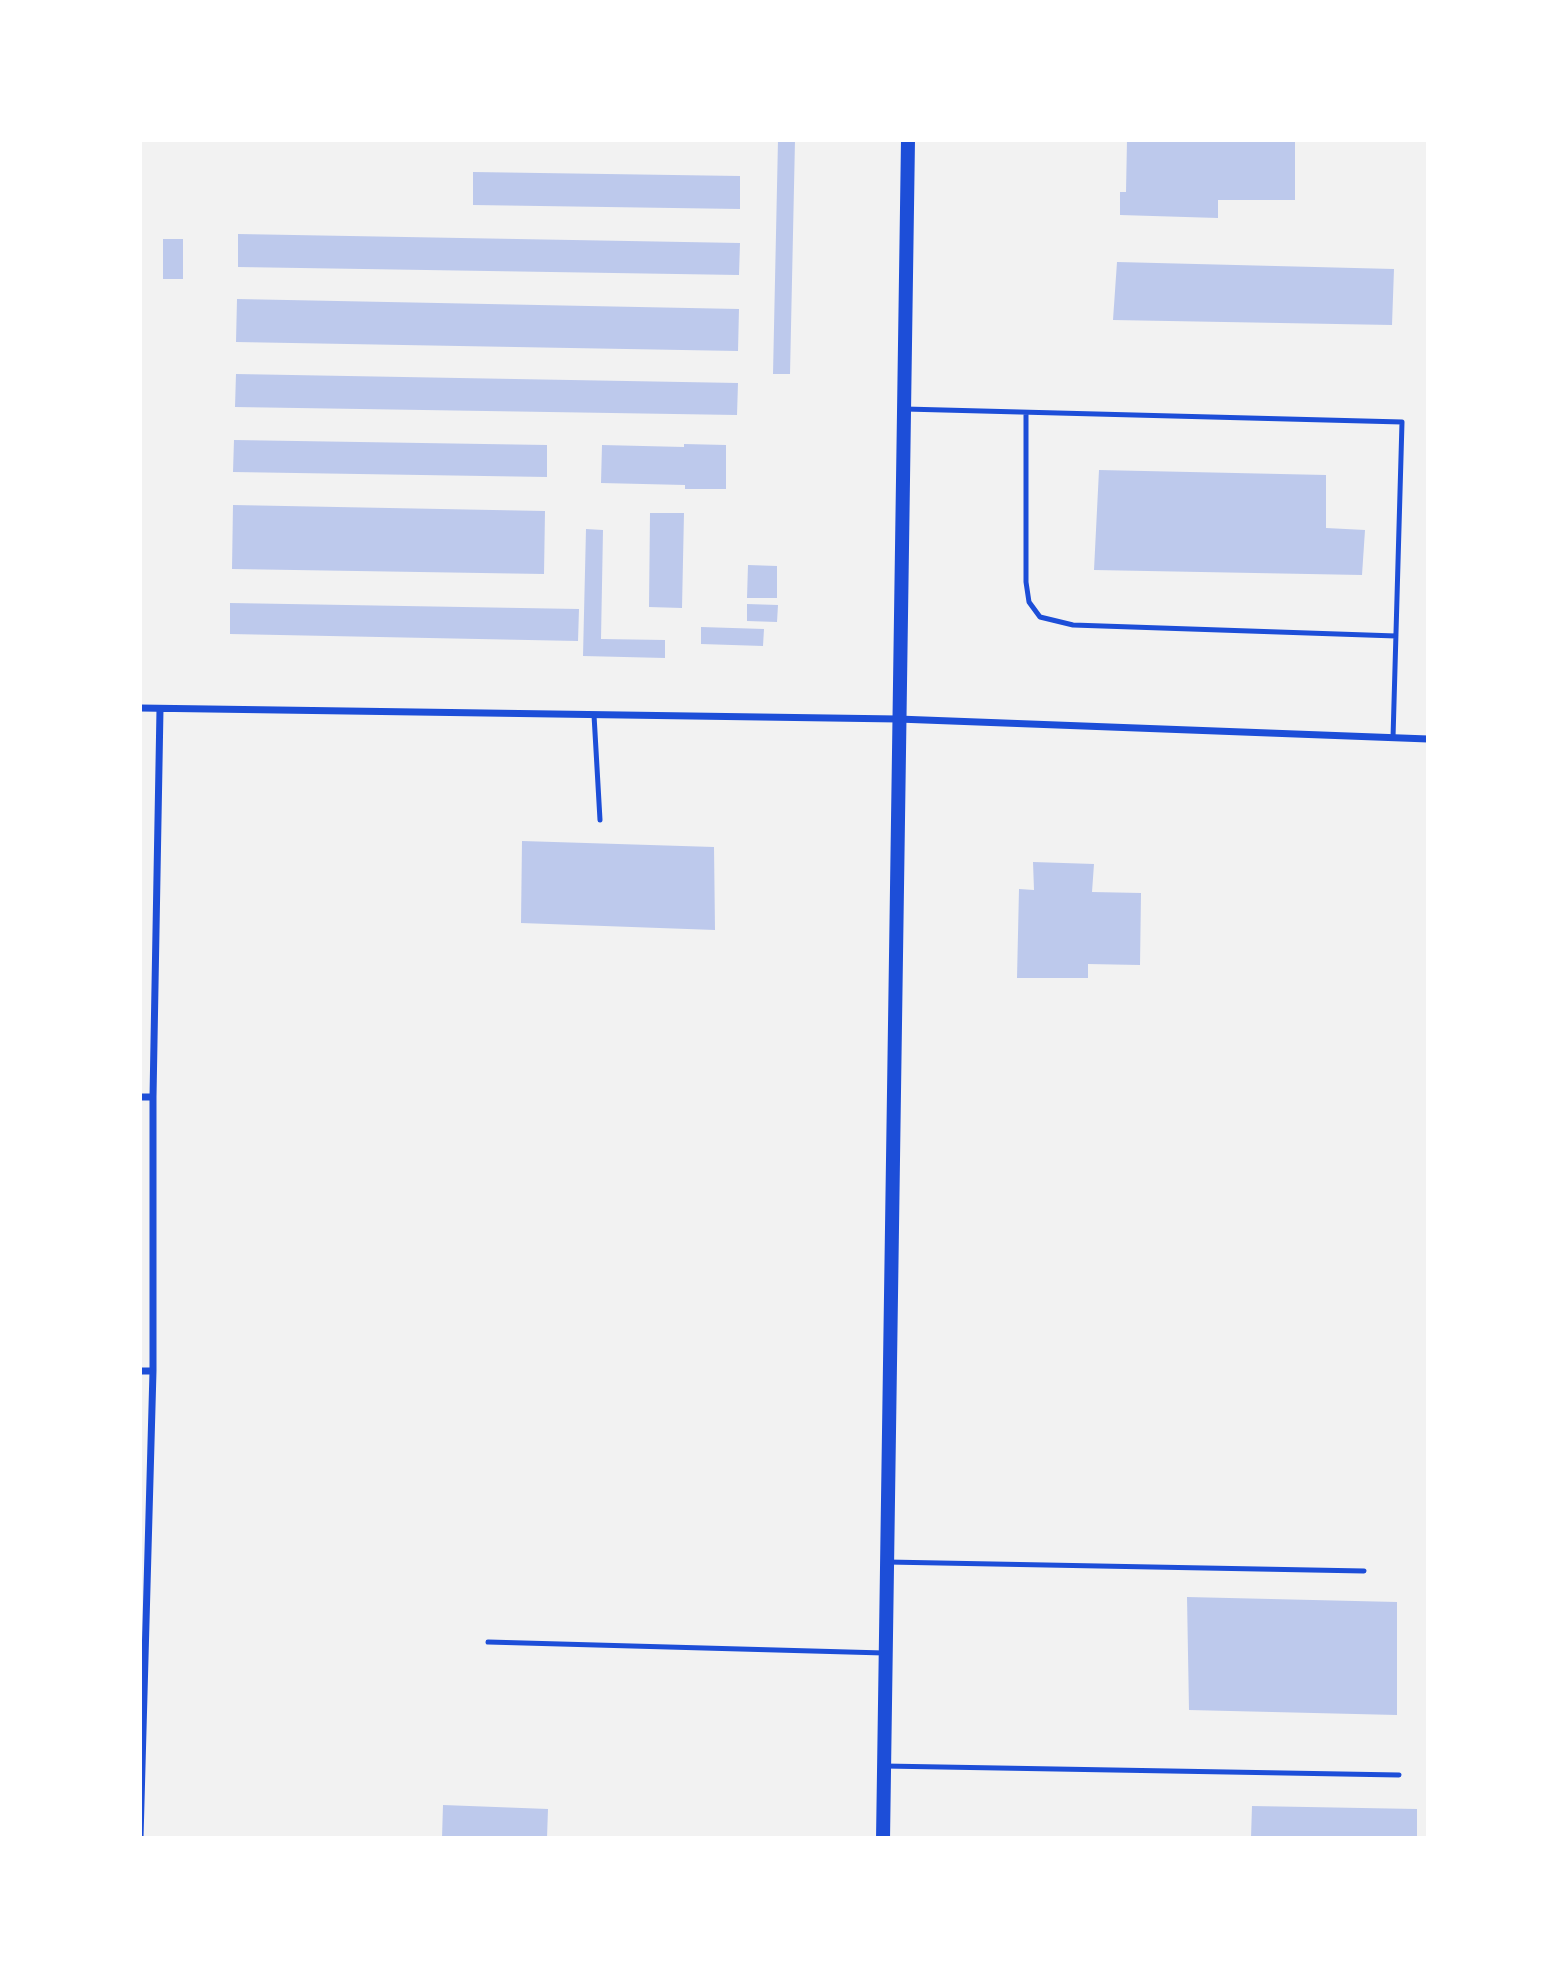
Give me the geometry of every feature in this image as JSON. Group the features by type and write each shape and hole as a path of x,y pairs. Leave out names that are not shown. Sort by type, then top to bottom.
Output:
{"main road":[{"path":"883,1838 908,140"}],"street":[{"path":"140,708 898,719 1428,739"},
{"path":"140,1838 153,1371 153,1097 160,709"},
{"path":"140,1097 153,1097"},
{"path":"140,1371 153,1371"}],"lane":[{"path":"904,409 1402,422 1393,738"},
{"path":"1026,413 1028,602 1040,617 1073,625 1396,636"},
{"path":"594,715 600,820"},
{"path":"887,1562 1364,1571"},
{"path":"488,1642 886,1653"},
{"path":"884,1766 1399,1775"}],"building":[{"path":"778,140 795,140 790,374 773,374"},
{"path":"1127,140 1295,140 1295,200 1218,200 1218,218 1120,215 1120,192 1126,192"},
{"path":"473,172 740,176 740,209 473,205"},
{"path":"238,234 740,243 739,275 238,267"},
{"path":"163,239 183,239 183,279 163,279"},
{"path":"1117,262 1394,269 1392,325 1113,320"},
{"path":"237,299 739,309 738,351 236,342"},
{"path":"236,374 738,383 737,415 235,407"},
{"path":"234,440 547,445 547,477 233,472"},
{"path":"684,444 726,445 726,489 601,483 602,445 684,447"},
{"path":"1099,470 1326,475 1326,528 1365,530 1362,575 1094,570"},
{"path":"233,505 545,511 544,574 232,569"},
{"path":"650,513 684,513 682,608 649,607"},
{"path":"586,529 603,530 601,639 665,640 665,658 583,656"},
{"path":"748,565 777,566 777,598 747,598"},
{"path":"230,603 579,609 578,641 230,634"},
{"path":"747,604 778,605 777,622 747,621"},
{"path":"701,627 764,629 763,646 701,644"},
{"path":"522,841 714,847 715,930 521,923"},
{"path":"1033,862 1094,864 1092,892 1141,893 1140,965 1088,964 1088,978 1017,978 1019,889 1034,890"},
{"path":"1187,1597 1397,1602 1397,1715 1189,1710"},
{"path":"443,1805 548,1809 547,1838 442,1838"},
{"path":"1252,1806 1417,1809 1417,1838 1251,1838"}]}
